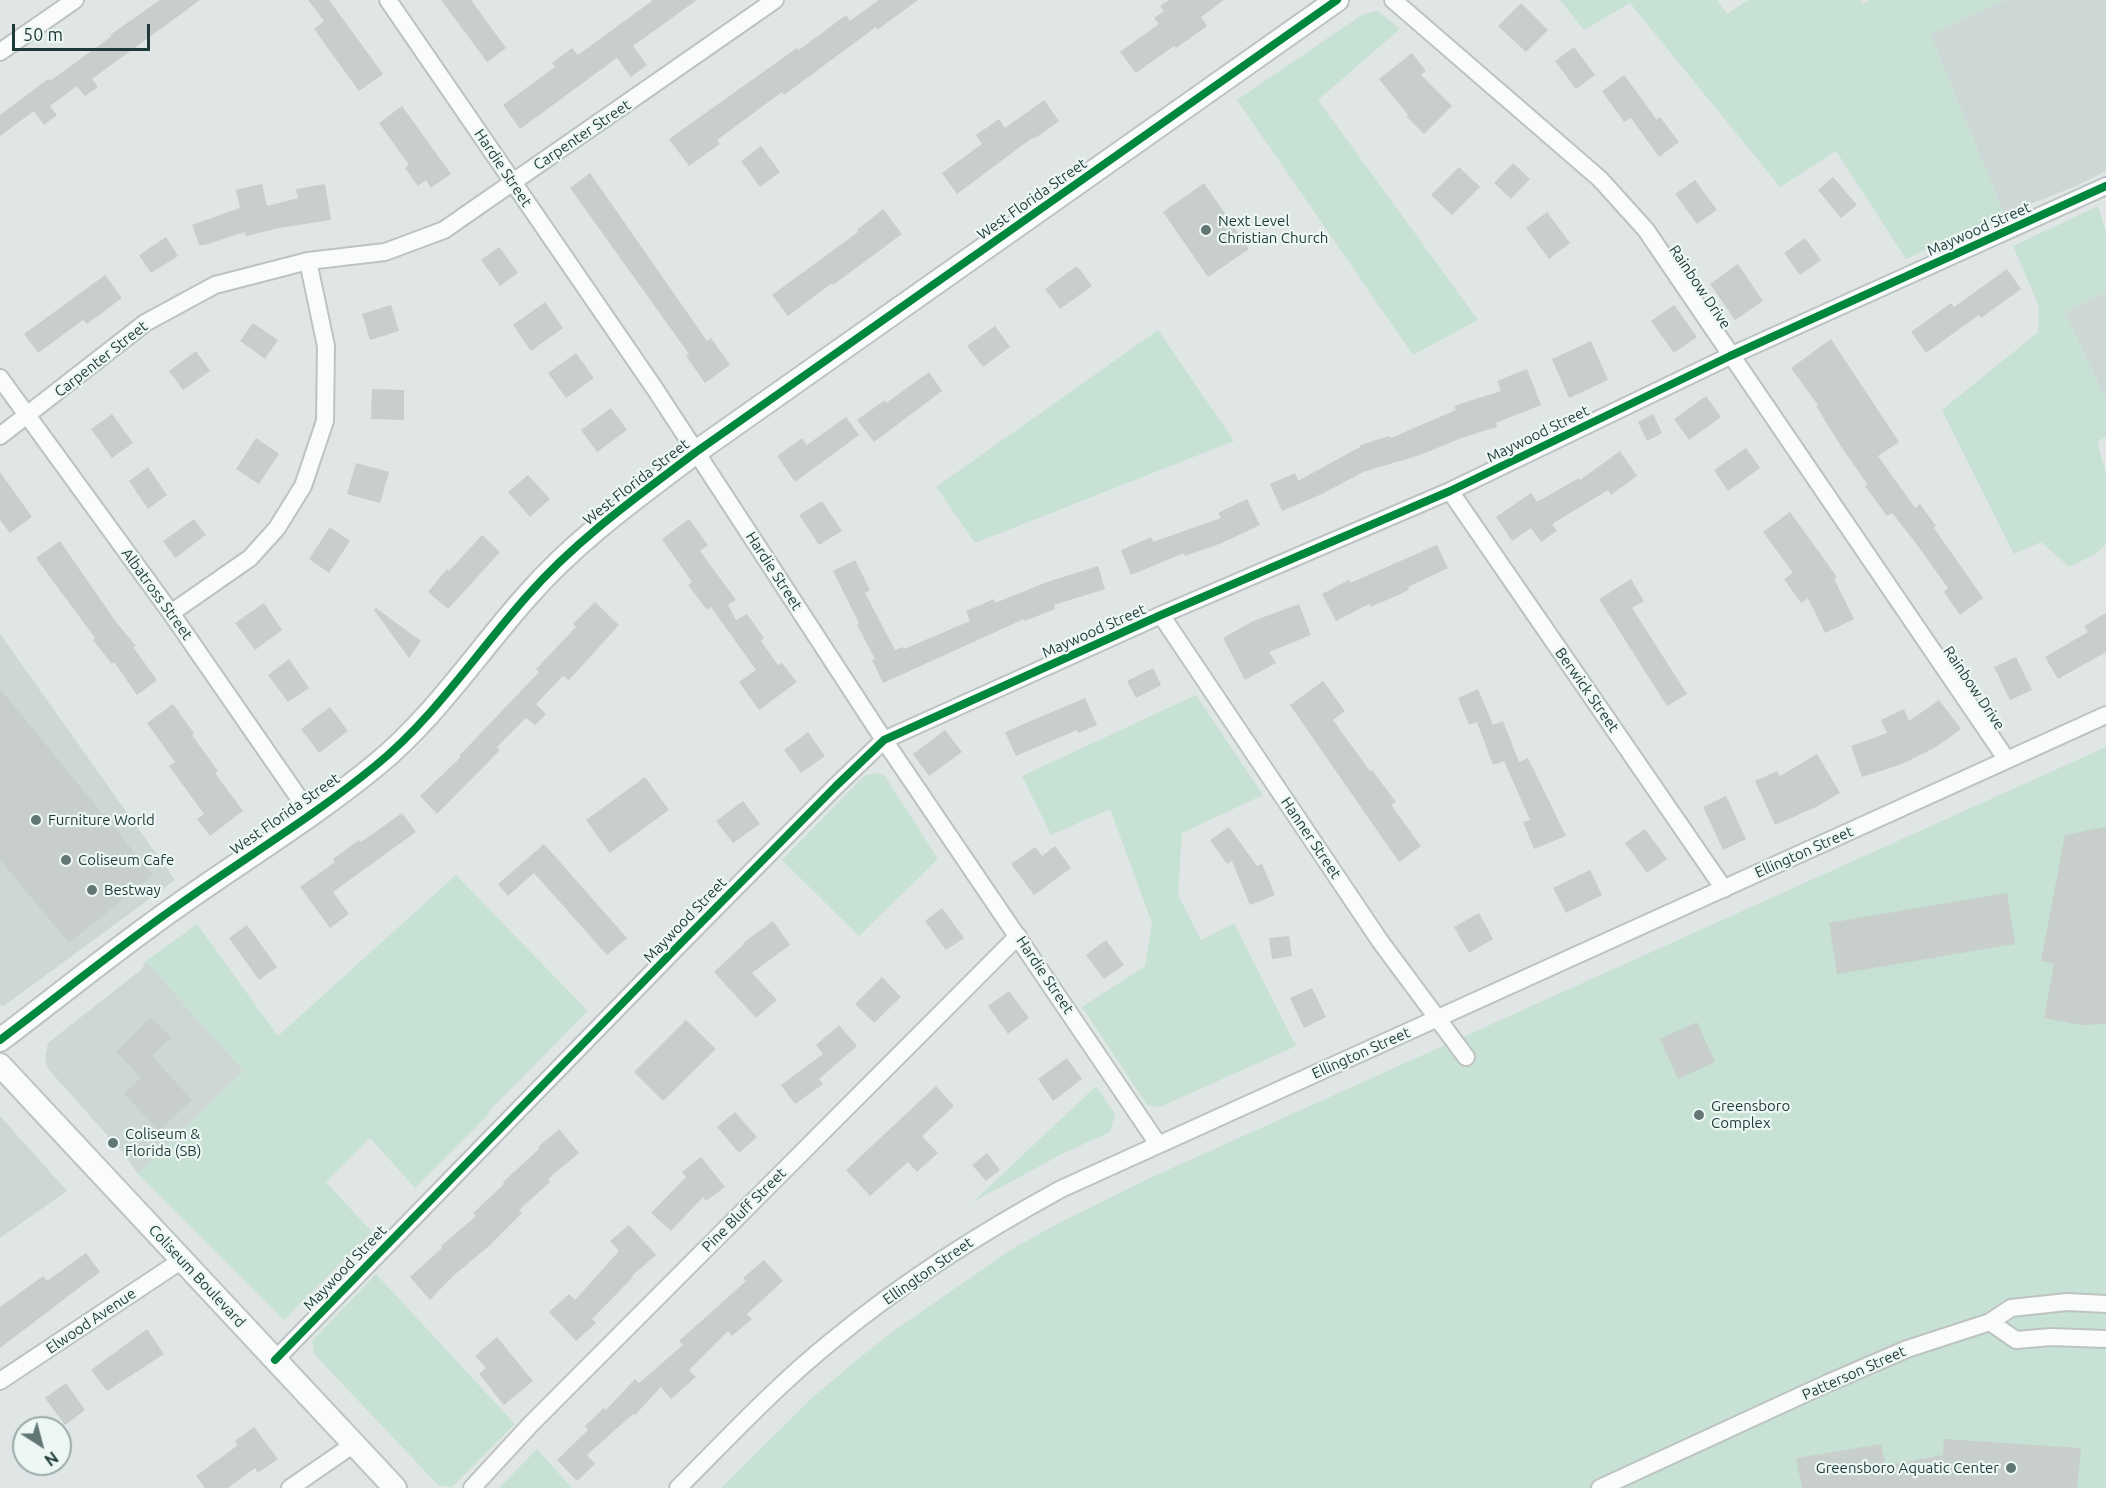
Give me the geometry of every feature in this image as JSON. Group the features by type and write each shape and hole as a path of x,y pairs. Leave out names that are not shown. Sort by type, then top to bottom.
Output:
{"main road":[{"name":"West Florida Street","path":"0,1040 178,905 375,766 428,716 529,594 571,552 626,504 696,452 1337,0"},
{"name":"Coliseum Boulevard","path":"0,1065 395,1488"}],"street":[{"path":"0,52 75,0"},
{"name":"Hardie Street","path":"388,0 696,452 884,740 1158,1144"},
{"name":"Carpenter Street","path":"0,436 145,323 215,285 308,261 385,252 444,230 775,0"},
{"name":"Rainbow Drive","path":"1393,0 1600,179 1646,230 2007,760"},
{"name":"Maywood Street","path":"274,1360 682,942 884,740 1161,615 1450,491 1730,356 2106,186"},
{"path":"171,613 250,558 277,528 303,486 325,421 326,346 308,261"},
{"name":"Albatross Street","path":"0,378 171,613 309,814"},
{"name":"Berwick Street","path":"1450,491 1724,889"},
{"name":"Hanner Street","path":"1161,615 1380,941 1466,1057"},
{"name":"Ellington Street","path":"678,1488 776,1391 832,1341 923,1271 993,1227 1061,1189 2106,715"},
{"name":"Pine Bluff Street","path":"472,1488 565,1390 1018,936"},
{"name":"Elwood Avenue","path":"0,1381 182,1260"},
{"name":"Patterson Street","path":"1600,1488 1907,1349 1990,1322 2011,1308 2067,1302 2106,1304"},
{"path":"1990,1322 2016,1340 2051,1337 2106,1339"},
{"path":"290,1488 354,1444"}],"shaded area":[{"path":"2005,0 2106,0 2106,171 2074,187 2004,214 1930,34"},
{"path":"2106,292 2106,399 2064,312"},
{"path":"0,634 175,880 4,1006 0,1005"},
{"path":"146,961 244,1071 138,1174 124,1154 48,1069 45,1059 48,1043 142,969"},
{"path":"0,1116 67,1191 0,1238"}],"green space":[{"path":"1560,0 1717,0 1727,14 1748,0 1860,0 1863,4 1869,0 2005,0 1930,34 2004,214 1906,259 1836,151 1780,187 1630,3 1584,30"},
{"path":"1378,11 1400,29 1318,100 1478,320 1413,355 1237,100 1363,14"},
{"path":"2098,206 2106,233 2106,292 2064,312 2106,399 2106,437 2097,442 2106,474 2106,544 2096,554 2069,567 2041,542 2014,554 1942,410 2038,332 2039,306 2013,246"},
{"path":"1158,330 1234,441 975,543 936,487"},
{"path":"1196,695 1263,795 1182,833 1178,895 1201,940 1234,923 1296,1046 1160,1107 1147,1105 1082,1007 1145,966 1152,923 1110,809 1051,835 1022,776"},
{"name":"Greensboro Complex","path":"2106,747 2106,1488 721,1488 813,1397 892,1332 1012,1249 1061,1222 1150,1178"},
{"path":"876,773 885,776 938,859 859,936 782,860 864,776"},
{"path":"456,875 588,1011 415,1188 370,1138 326,1182 372,1232 284,1320 138,1174 244,1071 146,961 197,924 278,1036"},
{"path":"1096,1086 1115,1114 1110,1132 1064,1153 973,1202"},
{"path":"376,1274 515,1424 452,1487 438,1485 314,1354 312,1341"},
{"path":"537,1449 572,1488 499,1488"}],"building":[{"path":"160,0 200,0 92,79 98,87 85,96 77,86 50,106 57,115 44,125 34,111 0,136 0,115"},
{"path":"308,0 329,0 383,74 359,91 314,29 324,21"},
{"path":"441,0 471,0 506,48 487,62"},
{"path":"653,0 697,0 633,46 647,65 631,77 617,58 520,129 503,105 555,67 552,63 572,48 578,55"},
{"path":"879,0 918,0 877,30 876,27 784,95 782,92 717,140 720,144 689,166 669,139 846,15 850,21"},
{"path":"1169,0 1224,0 1201,17 1207,26 1136,73 1120,52 1159,24 1154,18 1164,11 1160,6"},
{"path":"1521,3 1548,30 1526,52 1498,26"},
{"path":"1574,47 1595,75 1576,89 1555,61"},
{"path":"1412,53 1426,71 1421,75 1452,106 1424,134 1407,117 1408,115 1379,79"},
{"path":"1624,75 1657,120 1660,117 1679,142 1659,157 1631,118 1624,122 1602,91"},
{"path":"1044,100 1059,121 1034,139 1032,138 957,194 942,173 982,144 976,135 999,119 1005,128"},
{"path":"402,106 451,174 431,188 426,180 418,186 405,168 409,165 379,123"},
{"path":"761,146 780,172 760,187 741,161"},
{"path":"1513,163 1530,179 1511,199 1494,183"},
{"path":"1459,167 1480,187 1452,215 1431,195"},
{"path":"590,173 707,341 711,338 730,365 705,383 686,356 689,354 570,188"},
{"path":"1833,177 1857,205 1841,218 1818,190"},
{"path":"1695,180 1717,210 1697,224 1675,194"},
{"name":"Next Level Christian Church","path":"1204,183 1249,249 1208,277 1163,212"},
{"path":"262,184 267,206 298,198 296,189 325,184 331,220 246,236 245,232 199,245 192,225 240,208 236,190"},
{"path":"883,209 902,234 788,316 772,295 858,232 857,230"},
{"path":"1547,212 1570,243 1549,259 1526,228"},
{"path":"166,237 178,256 151,273 139,255"},
{"path":"1805,238 1821,260 1800,275 1784,253"},
{"path":"499,247 518,273 500,286 481,260"},
{"path":"1738,264 1763,301 1735,320 1710,284"},
{"path":"1077,266 1092,286 1060,309 1045,289"},
{"path":"2007,269 2021,289 1981,318 1979,315 1926,353 1911,332 1951,303 1954,307"},
{"path":"105,275 122,298 87,324 83,320 38,353 24,334"},
{"path":"545,302 563,328 531,351 513,325"},
{"path":"391,305 399,331 370,340 362,314"},
{"path":"1674,305 1697,337 1674,353 1651,321"},
{"path":"253,323 278,340 265,359 240,341"},
{"path":"995,326 1010,347 983,367 967,346"},
{"path":"1831,339 1899,442 1878,456 1915,508 1920,504 1983,598 1960,615 1944,592 1948,588 1915,542 1892,513 1887,516 1865,486 1868,485 1842,448 1816,406 1818,405 1791,368"},
{"path":"1591,341 1608,380 1569,398 1552,359"},
{"path":"196,351 210,371 183,390 169,371"},
{"path":"576,353 594,378 566,398 548,373"},
{"path":"1527,369 1541,405 1496,423 1497,427 1461,438 1420,455 1363,472 1322,494 1282,511 1270,484 1295,473 1298,481 1360,445 1390,436 1391,438 1456,410 1454,406 1501,391 1497,381"},
{"path":"929,372 942,391 874,442 857,420 885,400 886,403"},
{"path":"372,389 404,390 404,420 371,419"},
{"path":"1706,396 1721,417 1689,440 1674,419"},
{"path":"611,408 627,430 597,452 581,430"},
{"path":"112,414 133,443 112,458 91,429"},
{"path":"1653,414 1662,433 1647,441 1638,422"},
{"path":"846,417 859,435 795,482 777,456 802,438 807,445"},
{"path":"256,438 279,454 259,484 236,469"},
{"path":"1746,448 1760,468 1728,491 1714,470"},
{"path":"1620,451 1637,476 1611,495 1608,490 1552,524 1557,531 1541,542 1531,528 1512,541 1496,517 1531,493 1537,502 1579,478 1580,480"},
{"path":"356,463 389,472 380,503 347,494"},
{"path":"148,467 167,495 148,509 129,481"},
{"path":"0,472 32,517 10,533 0,520"},
{"path":"528,475 550,499 530,517 508,492"},
{"path":"1247,499 1260,525 1222,543 1185,556 1184,553 1131,575 1121,550 1151,537 1153,542 1221,518 1218,513"},
{"path":"822,501 842,531 819,545 799,515"},
{"path":"1790,512 1837,577 1834,579 1854,619 1825,633 1808,598 1801,603 1784,579 1793,573 1763,532"},
{"path":"194,519 206,535 175,558 163,541"},
{"path":"689,519 708,545 700,551 736,600 728,605 736,620 747,614 764,638 761,641 778,665 782,663 797,682 759,710 739,682 756,670 711,607 707,610 688,585 692,582 662,539"},
{"path":"330,527 350,541 329,573 309,559"},
{"path":"482,535 500,552 448,609 428,592 447,569 449,571"},
{"path":"60,541 116,622 136,646 133,647 157,680 137,695 114,662 112,664 93,640 95,638 36,558"},
{"path":"1437,545 1448,568 1408,587 1409,590 1371,607 1369,604 1336,621 1322,594 1349,580 1350,583"},
{"path":"855,560 870,590 865,593 895,650 903,647 904,649 970,621 966,611 994,599 995,603 1047,582 1098,566 1105,589 1054,605 1055,609 1025,621 1024,619 883,683 872,660 875,659 857,625 859,623 833,571"},
{"path":"1631,579 1644,601 1632,608 1687,694 1667,706 1599,599"},
{"path":"595,602 619,625 569,680 563,676 536,704 546,714 535,725 526,718 497,747 500,750 437,814 420,796 461,757 459,756 539,672 536,669 576,627 573,624"},
{"path":"264,603 282,630 255,650 235,623"},
{"path":"1299,604 1311,635 1269,652 1276,663 1245,680 1223,638 1253,621"},
{"path":"376,608 421,641 409,658 374,610"},
{"path":"2106,613 2106,652 2058,679 2045,657 2088,632 2084,626"},
{"path":"2016,657 2032,690 2010,700 1994,667"},
{"path":"289,659 309,688 288,702 268,675"},
{"path":"1153,668 1161,685 1136,698 1127,681"},
{"path":"1323,681 1345,711 1333,720 1396,802 1391,805 1421,846 1399,862 1290,705"},
{"path":"0,689 153,875 69,943 0,860"},
{"path":"1478,689 1493,725 1503,721 1519,762 1528,758 1566,836 1534,849 1523,822 1530,820 1504,761 1493,765 1477,722 1469,725 1458,698"},
{"path":"1085,698 1097,725 1078,733 1077,730 1016,756 1005,732"},
{"path":"1939,700 1961,729 1936,747 1902,764 1862,777 1851,746 1887,733 1881,720 1904,709 1909,721"},
{"path":"173,704 218,771 215,773 243,811 210,836 197,819 204,814 169,766 175,762 147,723"},
{"path":"330,707 348,731 319,753 301,729"},
{"path":"945,730 962,752 929,776 913,754"},
{"path":"808,732 825,756 801,773 784,750"},
{"path":"1817,754 1840,793 1816,807 1775,825 1755,781 1777,771 1780,776"},
{"path":"645,777 669,810 610,853 586,820"},
{"path":"1726,796 1746,839 1723,850 1703,807"},
{"path":"743,801 760,824 733,843 716,821"},
{"path":"402,813 416,832 333,892 349,914 330,928 300,887 335,862 333,859 359,840 361,842"},
{"path":"1229,827 1257,866 1262,864 1275,895 1250,905 1232,861 1227,864 1210,840"},
{"path":"2106,827 2106,1024 2081,1025 2044,1018 2054,964 2041,961 2065,835"},
{"path":"1645,829 1667,859 1647,873 1625,843"},
{"path":"544,844 627,938 607,955 534,873 508,896 498,884"},
{"path":"1055,846 1071,868 1034,895 1011,864 1035,847 1042,856"},
{"path":"1590,870 1602,895 1566,913 1553,888"},
{"path":"2007,893 2015,944 1837,974 1829,923"},
{"path":"942,908 964,938 946,950 925,921"},
{"path":"1479,913 1493,939 1469,953 1454,927"},
{"path":"773,921 790,945 752,973 777,1000 756,1018 714,972 743,943"},
{"path":"247,925 277,967 259,980 229,938"},
{"path":"1289,936 1292,956 1272,959 1269,938"},
{"path":"1106,940 1124,965 1104,979 1086,955"},
{"path":"882,977 901,997 874,1023 855,1004"},
{"path":"1312,988 1326,1017 1304,1028 1290,998"},
{"path":"1009,991 1029,1018 1008,1034 988,1006"},
{"path":"151,1017 171,1038 152,1056 192,1100 158,1131 124,1093 141,1078 116,1051"},
{"path":"686,1020 716,1049 663,1101 634,1072"},
{"path":"1697,1022 1715,1062 1678,1079 1660,1039"},
{"path":"839,1025 857,1046 819,1079 823,1084 795,1104 781,1085 823,1054 816,1045"},
{"path":"1067,1058 1082,1079 1053,1101 1038,1079"},
{"path":"936,1086 954,1106 922,1136 938,1153 917,1172 908,1162 870,1196 846,1170"},
{"path":"735,1112 757,1137 739,1153 717,1127"},
{"path":"559,1129 579,1153 548,1179 550,1182 519,1210 522,1213 430,1300 410,1277 476,1216 473,1213"},
{"path":"987,1153 1000,1170 986,1181 972,1165"},
{"path":"701,1157 725,1187 706,1201 703,1197 671,1231 651,1213 686,1177 682,1172"},
{"path":"629,1225 656,1255 632,1276 592,1319 596,1323 576,1341 549,1312 569,1294 575,1300 619,1251 610,1241"},
{"path":"86,1253 100,1272 0,1348 0,1307 43,1276 47,1281"},
{"path":"764,1260 783,1281 747,1314 752,1319 732,1336 728,1331 689,1370 696,1377 671,1399 661,1387 635,1415 633,1414 587,1455 595,1464 577,1481 557,1460 588,1430 585,1426 604,1408 606,1410 635,1379 639,1383 683,1345 679,1341 746,1281 743,1278"},
{"path":"147,1329 164,1354 107,1391 91,1370"},
{"path":"497,1337 533,1381 504,1405 479,1374 486,1368 475,1356"},
{"path":"66,1383 85,1410 72,1420 72,1416 58,1416 45,1398"},
{"path":"254,1427 278,1459 258,1473 255,1468 228,1488 205,1488 196,1476 238,1445 235,1441"},
{"path":"1944,1439 2081,1448 2077,1488 1802,1488 1796,1458 1881,1444 1886,1466 1943,1455"}],"cycle path":[{"path":"0,1040 157,920 304,820 375,766 417,727 547,575 587,537 630,502 696,452 1337,0"},
{"path":"275,1360 682,942 884,740 1161,615 1450,491 1730,356 2106,186"}],"place":[{"name":"Next Level Christian Church","path":"1206,230"},
{"name":"Furniture World","path":"36,820"},
{"name":"Coliseum Cafe","path":"66,860"},
{"name":"Bestway","path":"92,890"},
{"name":"Greensboro Complex","path":"1699,1115"},
{"name":"Coliseum & Florida (SB)","path":"113,1143"},
{"name":"Greensboro Aquatic Center","path":"2011,1468"}]}
